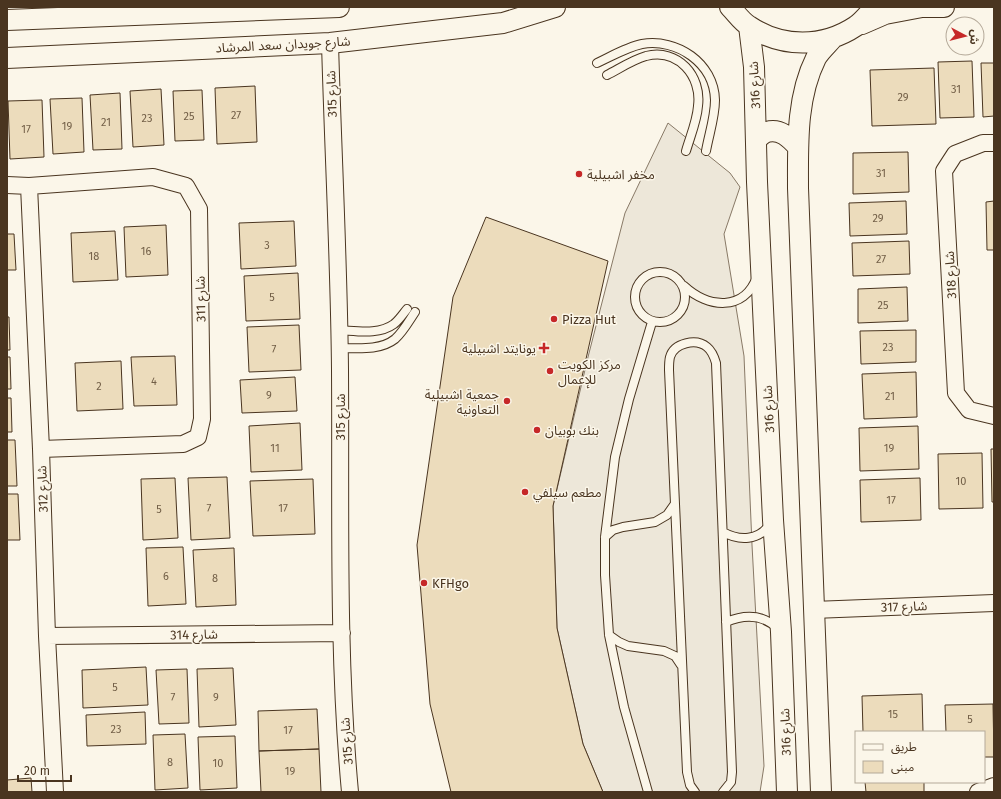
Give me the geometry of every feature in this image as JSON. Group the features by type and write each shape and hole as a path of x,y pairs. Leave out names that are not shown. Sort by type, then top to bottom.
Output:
{"street":[{"path":"7,20 125,11 339,7"},
{"name":"شارع جويدان سعد المرشاد","path":"7,58 330,43 503,23 555,7"},
{"path":"730,7 749,26 775,39 804,44 832,38 885,14 922,7 944,7"},
{"path":"856,26 875,7"},
{"name":"شارع 316","path":"749,26 754,67 761,265 773,520 781,632 787,792"},
{"path":"821,792 798,196 798,147 801,104 808,78 817,56 832,38"},
{"name":"شارع 315","path":"330,43 340,348 342,633 346,744 350,792"},
{"path":"756,140 766,132 777,132 789,137 798,147"},
{"name":"شارع 318","path":"994,143 983,143 955,154 944,171 956,393 969,410 994,416"},
{"name":"شارع 311","path":"7,185 29,186 153,177 186,186 199,209 202,419 198,437 183,444 41,449"},
{"name":"شارع 312","path":"29,186 41,449 47,636 55,792"},
{"name":"شارع 317","path":"814,610 994,603"},
{"name":"شارع 314","path":"47,636 342,633"},
{"path":"978,792 994,786"}],"lane":[{"path":"597,63 632,47 655,43 675,47 695,58 710,78 715,99 715,109 706,151"},
{"path":"607,75 647,56 666,56 676,59 684,64 691,71 695,79 699,98 696,116 686,151"},
{"path":"683,286 686,296 685,306 680,314 672,320 662,323 652,322 644,317 637,309 635,299 636,289 641,280 649,274 659,272 669,273 677,278 692,294 717,304 739,300 750,291 761,265"},
{"path":"339,330 365,332 383,330 395,323 411,310 406,326 394,340 381,346 362,349 340,348"},
{"path":"648,792 624,707 610,635 605,575 605,537 615,457 633,385 652,322"},
{"path":"695,792 690,786 687,772 681,665 669,370 670,356 677,347 689,342 705,345 712,352 716,362 732,772 731,782 723,792"},
{"path":"605,537 613,530 622,527 655,522 666,515 674,505"},
{"path":"723,532 732,537 741,539 751,538 768,528 773,520"},
{"path":"726,622 735,618 755,616 774,624 781,632"},
{"path":"610,635 619,642 628,646 664,651 675,656 681,665"}],"shaded area":[{"path":"668,123 730,173 740,187 724,234 744,356 752,545 764,766 760,792 603,792 583,744 557,628 553,506 588,357 625,213"}],"building":[{"path":"972,61 974,117 940,118 938,62"},
{"path":"981,63 994,63 994,116 983,117"},
{"path":"934,68 936,124 872,126 870,70"},
{"path":"255,86 257,142 217,144 215,88"},
{"path":"161,89 164,145 133,147 130,91"},
{"path":"202,90 204,140 175,141 173,91"},
{"path":"120,93 122,149 93,150 90,95"},
{"path":"82,98 84,152 53,154 50,99"},
{"path":"42,100 44,157 10,159 8,101"},
{"path":"908,152 909,192 853,194 853,153"},
{"path":"906,201 907,234 850,236 849,203"},
{"path":"994,201 994,250 987,250 986,202"},
{"name":"جمعية اشبيلية التعاونية","path":"486,217 608,261 553,506 557,628 583,744 603,792 451,792 430,704 417,545 453,297"},
{"path":"294,221 296,266 241,269 239,223"},
{"path":"166,225 168,275 126,277 124,227"},
{"path":"115,231 118,280 73,282 71,233"},
{"path":"7,234 14,234 16,270 7,270"},
{"path":"909,241 910,274 853,276 852,243"},
{"path":"298,273 300,319 246,321 244,276"},
{"path":"907,287 908,321 858,323 858,289"},
{"path":"7,317 9,317 10,350 7,350"},
{"path":"299,325 301,370 249,372 247,327"},
{"path":"916,330 916,362 861,364 860,331"},
{"path":"175,356 177,405 134,406 131,357"},
{"path":"7,357 10,357 11,389 7,389"},
{"path":"121,361 123,409 77,411 75,363"},
{"path":"916,372 917,417 864,419 862,374"},
{"path":"295,377 297,411 242,413 240,380"},
{"path":"7,398 11,398 12,432 7,432"},
{"path":"300,423 302,470 251,472 249,426"},
{"path":"918,426 919,469 860,471 859,428"},
{"path":"7,440 15,440 17,486 7,486"},
{"path":"991,449 994,449 994,502 992,502"},
{"path":"982,453 983,508 939,509 938,454"},
{"path":"227,477 230,538 191,540 188,478"},
{"path":"175,478 178,538 143,540 141,479"},
{"path":"920,478 921,520 861,522 860,480"},
{"path":"313,479 315,534 253,536 250,481"},
{"path":"7,494 18,494 20,540 7,540"},
{"path":"183,547 186,604 148,606 146,548"},
{"path":"234,548 236,605 196,607 193,550"},
{"path":"146,667 148,705 83,708 82,670"},
{"path":"233,668 236,725 199,727 197,669"},
{"path":"187,669 189,723 159,724 156,670"},
{"path":"922,694 923,731 863,731 862,696"},
{"path":"993,704 994,757 985,757 985,731 946,731 945,705"},
{"path":"317,709 319,749 259,751 258,711"},
{"path":"145,712 146,744 87,746 86,715"},
{"path":"185,734 188,788 155,790 153,735"},
{"path":"235,736 237,788 200,790 198,737"},
{"path":"319,749 321,792 261,792 259,751"},
{"path":"31,778 32,792 7,792 7,780"},
{"path":"865,783 924,783 924,792 866,792"}],"place":[{"name":"مخفر اشبيلية","path":"579,174"},
{"name":"Pizza Hut","path":"554,319"},
{"name":"يونايتد اشبيلية","path":"544,348"},
{"name":"مركز الكويت للإعمال","path":"550,371"},
{"name":"جمعية اشبيلية التعاونية","path":"507,401"},
{"name":"بنك بوبيان","path":"537,430"},
{"name":"مطعم سيلفي","path":"525,492"},
{"name":"KFHgo","path":"424,583"}]}
